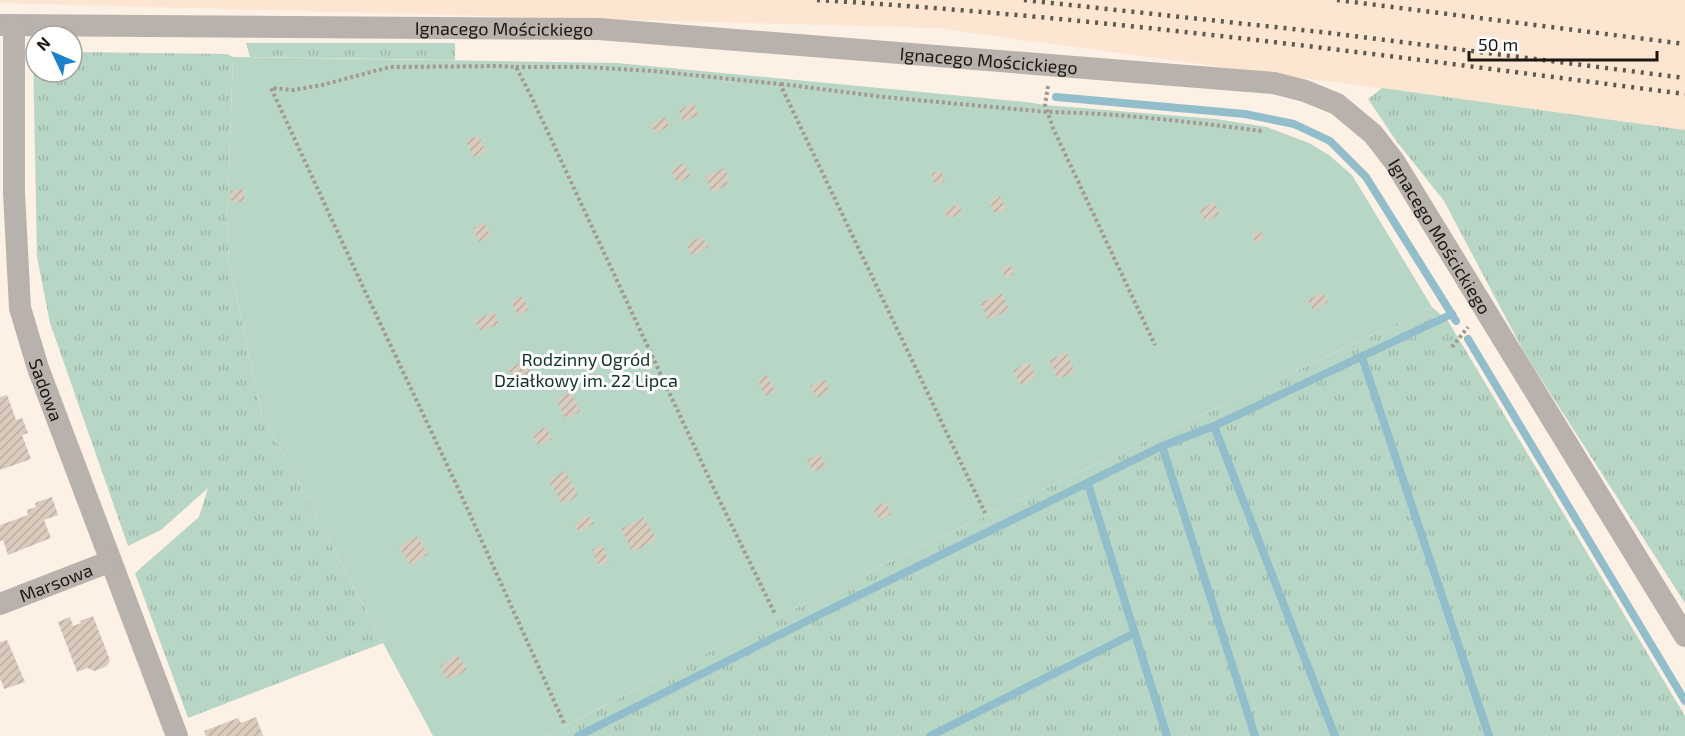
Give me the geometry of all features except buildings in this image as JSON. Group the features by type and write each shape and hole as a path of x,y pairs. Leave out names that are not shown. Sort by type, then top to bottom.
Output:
{"street":[{"name":"Ignacego Mościckiego","path":"7,25 599,29 1274,83 1305,91 1337,104 1373,134 1394,161 1685,636"},
{"name":"Sadowa","path":"7,25 21,308 38,368 177,736"},
{"name":"Marsowa","path":"0,604 111,561"}],"path":[{"path":"1050,65 1045,105 1053,128 1155,345"},
{"path":"564,723 271,88 293,90 322,85 390,67 584,67 653,71 780,84 884,98 1148,118 1262,131"},
{"path":"516,67 775,614"},
{"path":"780,84 985,513"}],"shaded area":[{"path":"0,0 1685,0 1685,130 936,28 0,3"}],"green space":[{"path":"246,43 455,43 455,60 250,57"},
{"path":"84,52 227,54 233,57 227,225 229,262 262,416 383,643 188,718 135,573 199,517 208,488 161,530 128,546 50,323 37,257 34,84 84,84"},
{"name":"Rodzinny Ogród Działkowy im. 22 Lipca","path":"233,57 617,63 1045,105 1216,119 1267,127 1309,143 1329,155 1352,175 1432,307 926,544 741,635 546,736 433,736 262,416 229,262 227,225"},
{"path":"1382,88 1685,130 1685,603 1525,354 1444,201 1397,142 1368,99"},
{"path":"1432,307 1448,321 1685,716 1685,736 546,736 741,635 926,544"}],"waterway":[{"path":"1056,97 1245,114 1294,124 1330,141 1366,177 1456,321"},
{"path":"578,736 1162,446 1214,426 1452,314"},
{"path":"1468,339 1685,701"},
{"path":"1362,357 1489,736"},
{"path":"1214,426 1335,736"},
{"path":"1162,446 1255,736"},
{"path":"1088,484 1167,736"},
{"path":"930,736 1135,633"}],"railway":[{"path":"817,0 926,7 1143,27 1360,52 1685,94"},
{"path":"1024,0 1330,33 1685,78"},
{"path":"1337,0 1685,44"}]}
